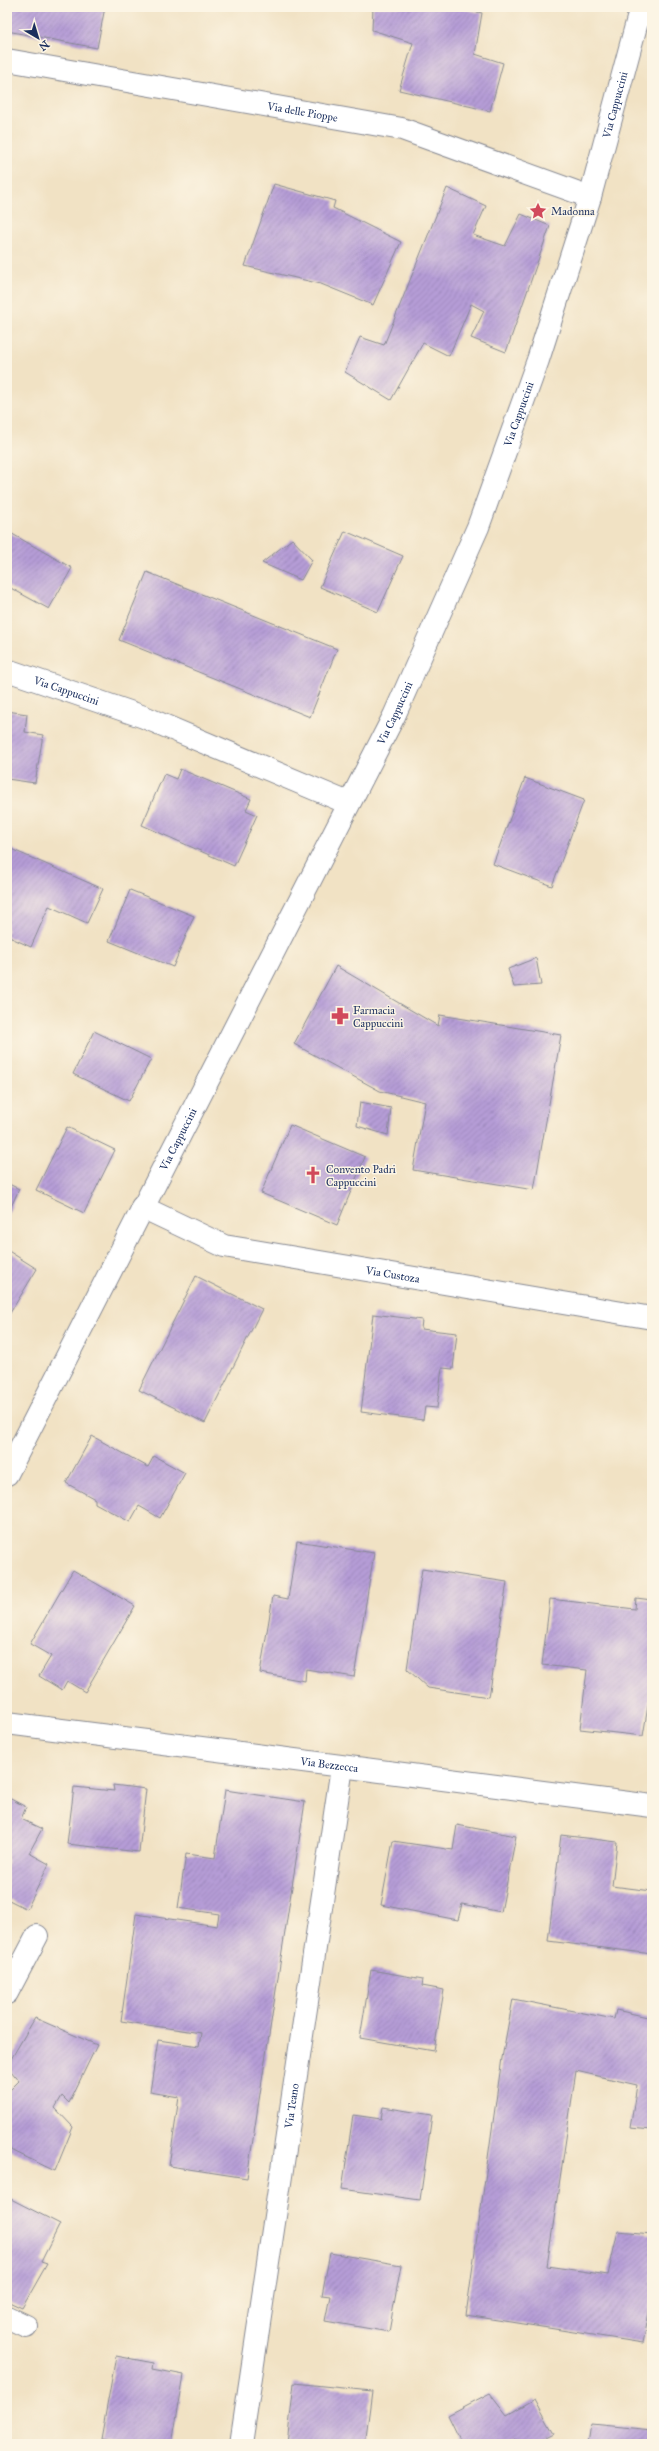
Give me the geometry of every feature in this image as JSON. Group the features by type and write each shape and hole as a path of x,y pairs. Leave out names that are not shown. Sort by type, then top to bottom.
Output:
{"street":[{"name":"Via Cappuccini","path":"7,1474 348,803 394,716 478,527 538,360 590,197 641,7"},
{"name":"Via delle Pioppe","path":"7,60 402,129 590,197"},
{"name":"Via Cappuccini","path":"7,670 144,717 348,803"},
{"name":"Via Custoza","path":"142,1207 224,1246 652,1318"},
{"name":"Via Bezzecca","path":"7,1724 652,1806"},
{"name":"Via Teano","path":"241,2444 342,1767"},
{"path":"7,1993 37,1936"}],"building":[{"path":"7,7 105,7 97,48 7,31"},
{"path":"373,7 454,7 482,13 475,54 503,63 490,111 399,90 413,43 372,30"},
{"path":"274,184 335,201 333,208 401,242 373,305 321,284 245,266"},
{"path":"447,188 486,206 473,235 505,246 521,214 550,226 506,352 471,338 484,311 471,304 449,356 423,343 391,400 345,372 360,337 384,345"},
{"path":"7,531 72,568 49,609 7,586"},
{"path":"345,531 403,556 378,612 320,587"},
{"path":"292,539 312,560 301,580 262,563"},
{"path":"147,572 337,649 310,717 119,640"},
{"path":"7,711 27,714 25,732 43,735 35,783 7,779"},
{"path":"180,769 251,799 246,810 257,815 234,866 142,825 164,774 176,779"},
{"path":"525,778 584,800 552,886 493,864"},
{"path":"11,849 103,889 87,923 49,906 31,947 7,936 7,857"},
{"path":"130,890 194,916 173,967 109,941"},
{"path":"536,958 541,985 514,987 508,969"},
{"path":"336,966 438,1026 440,1015 561,1035 534,1190 413,1170 425,1102 380,1091 294,1044"},
{"path":"94,1031 151,1059 129,1101 73,1074"},
{"path":"360,1102 391,1108 388,1135 357,1126"},
{"name":"Convento Padri Cappuccini","path":"290,1125 365,1157 337,1225 261,1193"},
{"path":"67,1127 115,1150 84,1213 36,1190"},
{"path":"7,1183 19,1189 7,1216"},
{"path":"7,1250 37,1269 7,1318"},
{"path":"196,1276 262,1309 205,1423 139,1390"},
{"path":"373,1314 422,1320 421,1329 457,1333 453,1369 442,1368 437,1408 425,1407 423,1420 361,1412"},
{"path":"92,1436 148,1467 154,1456 185,1473 160,1518 139,1506 130,1522 95,1503 95,1499 66,1483"},
{"path":"297,1541 374,1553 354,1677 306,1669 305,1681 260,1673 273,1596 288,1599"},
{"path":"422,1569 507,1582 489,1697 428,1688 407,1669"},
{"path":"73,1570 135,1606 85,1692 67,1681 62,1690 39,1676 51,1656 30,1644"},
{"path":"636,1598 652,1600 652,1682 643,1736 580,1729 587,1670 542,1665 550,1599 635,1609"},
{"path":"113,1785 146,1789 139,1852 67,1844 74,1787 114,1791"},
{"path":"225,1790 305,1802 247,2178 169,2166 179,2097 150,2092 158,2040 199,2046 201,2033 121,2021 136,1914 217,1926 219,1914 178,1908 186,1854 215,1858"},
{"path":"7,1797 26,1807 21,1819 42,1829 29,1853 49,1864 27,1909 7,1899"},
{"path":"457,1825 516,1836 501,1912 462,1904 458,1920 381,1905 393,1841 453,1850"},
{"path":"561,1835 617,1842 612,1886 652,1891 652,1954 548,1941"},
{"path":"371,1970 423,1979 422,1986 444,1990 434,2051 360,2038"},
{"path":"513,1999 614,2019 616,2010 652,2018 652,2130 630,2128 637,2085 576,2071 547,2266 608,2275 618,2231 652,2234 652,2299 643,2343 466,2315 502,2058"},
{"path":"35,2018 97,2045 69,2103 62,2096 55,2108 73,2127 55,2171 7,2148 7,2093 19,2081 7,2066"},
{"path":"383,2107 432,2115 420,2200 342,2189 353,2115 381,2119"},
{"path":"7,2197 60,2224 41,2262 47,2264 22,2308 7,2301"},
{"path":"330,2253 401,2265 389,2332 325,2321 330,2296 322,2295"},
{"path":"116,2356 154,2363 153,2369 184,2375 172,2444 127,2444 101,2439"},
{"path":"294,2383 372,2391 365,2444 287,2444"},
{"path":"490,2393 507,2415 535,2399 554,2434 534,2444 516,2444 514,2440 508,2444 462,2444 448,2415"},
{"path":"591,2424 652,2430 651,2444 588,2444"}],"place":[{"name":"Madonna","path":"538,211"},
{"name":"Farmacia Cappuccini","path":"340,1016"},
{"name":"Convento Padri Cappuccini","path":"313,1175"}]}
